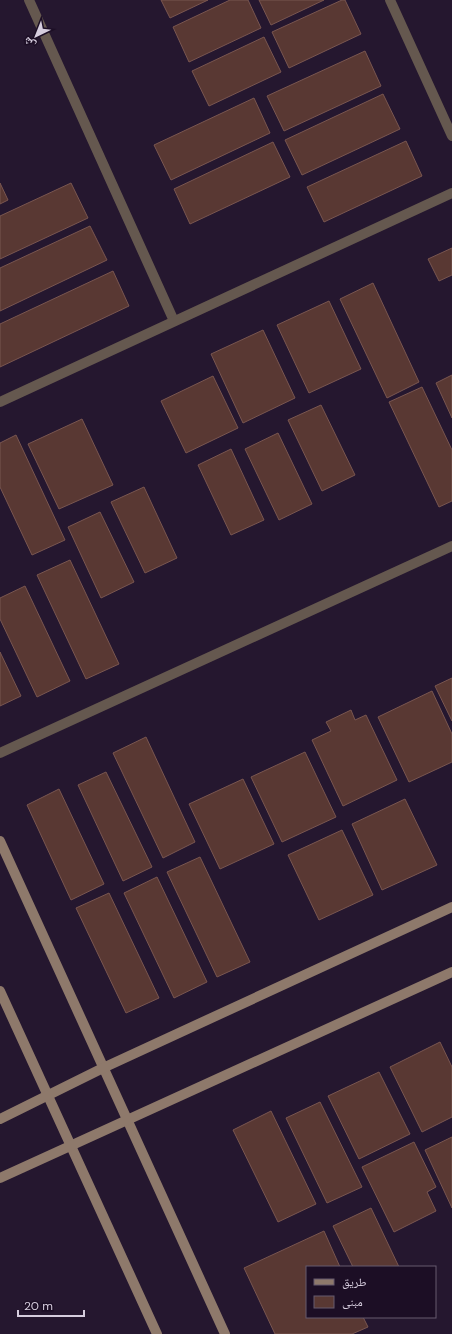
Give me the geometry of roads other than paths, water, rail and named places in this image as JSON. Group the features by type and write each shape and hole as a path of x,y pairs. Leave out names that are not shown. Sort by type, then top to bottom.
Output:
{"street":[{"path":"0,841 225,1334"},
{"path":"0,1119 104,1068 452,907"},
{"path":"0,1178 452,972"},
{"path":"0,991 157,1334"}],"lane":[{"path":"29,0 174,321"},
{"path":"390,0 452,136"},
{"path":"0,402 452,193"},
{"path":"0,753 452,546"}]}
